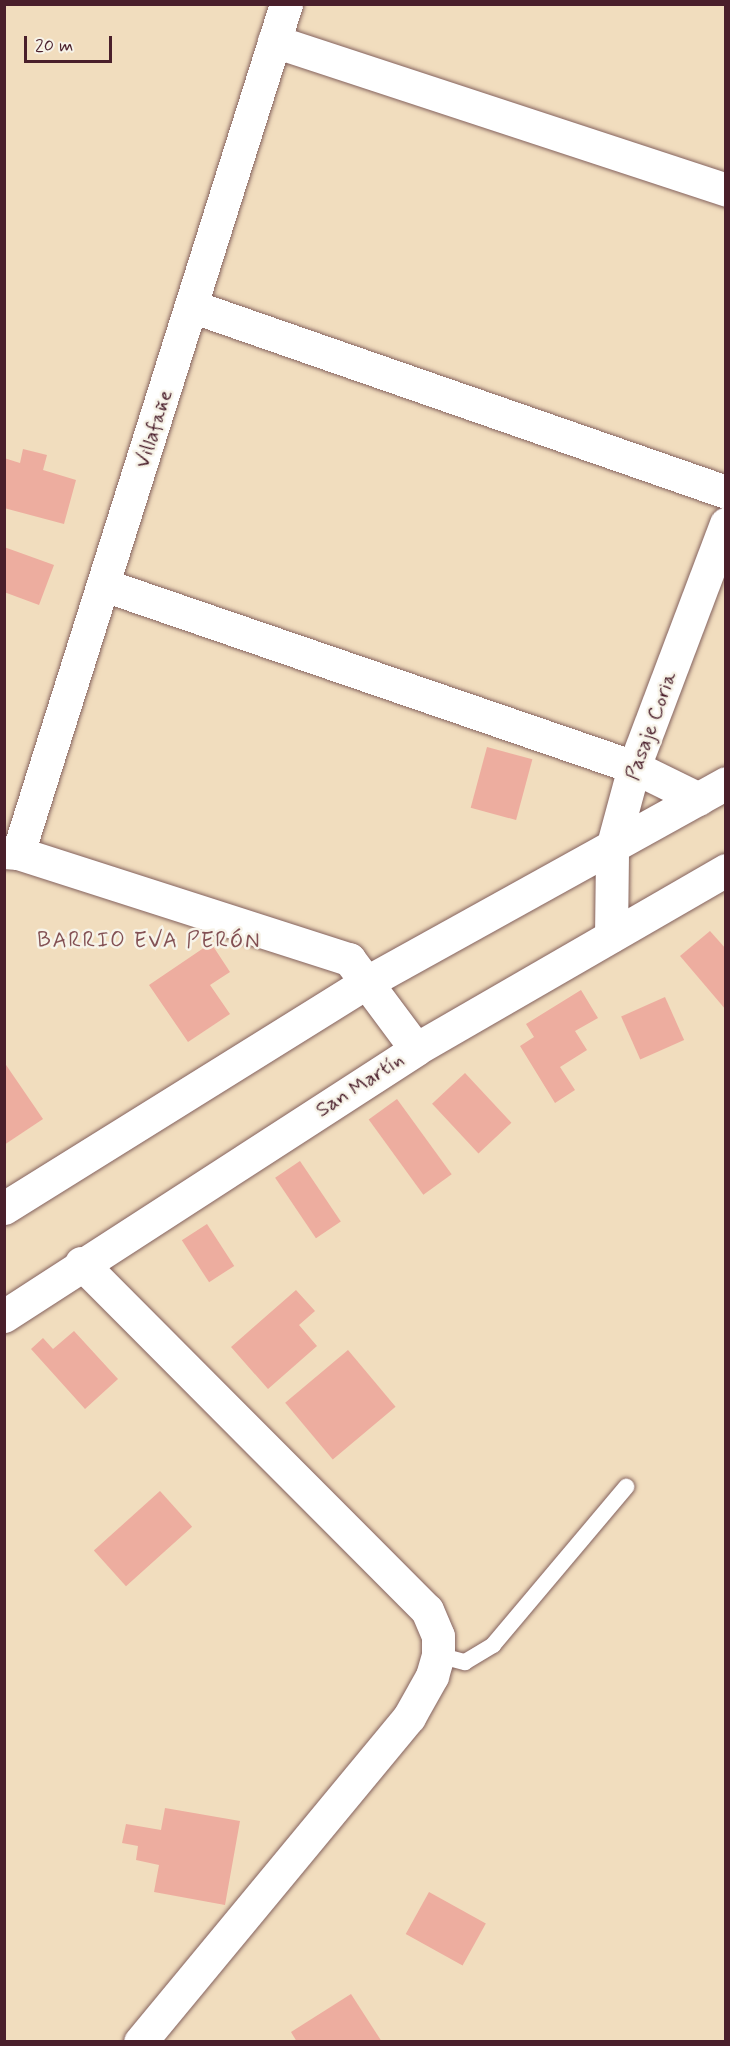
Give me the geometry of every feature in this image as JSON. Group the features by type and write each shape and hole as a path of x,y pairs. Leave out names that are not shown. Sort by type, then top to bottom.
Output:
{"street":[{"name":"Villafañe","path":"11,853 104,585 194,307 286,4"},
{"path":"274,41 726,190"},
{"path":"194,307 726,492"},
{"name":"Pasaje Coria","path":"612,936 612,848 634,767 726,524"},
{"path":"104,585 634,767 712,791"},
{"path":"4,1208 369,981 712,791"},
{"path":"11,853 349,959 369,981 416,1049"},
{"name":"San Martín","path":"4,1316 81,1263 416,1049 726,870"},
{"path":"81,1263 427,1610 438,1636 438,1655 432,1676 409,1717 140,2042"}],"lane":[{"path":"438,1655 465,1662 493,1645 626,1487"}],"building":[{"path":"23,449 47,455 43,470 76,480 64,524 4,508 4,458 20,463"},
{"path":"4,547 54,565 39,605 4,592"},
{"path":"487,747 532,759 516,820 471,808"},
{"path":"710,931 726,949 726,1010 680,956"},
{"path":"211,943 230,972 210,985 230,1014 188,1042 149,985"},
{"path":"581,990 598,1018 575,1031 587,1050 560,1067 575,1090 555,1103 520,1046 534,1037 526,1024"},
{"path":"665,997 684,1040 640,1059 621,1017"},
{"path":"4,1062 43,1119 4,1145"},
{"path":"465,1073 511,1123 478,1153 432,1104"},
{"path":"397,1099 452,1174 423,1195 369,1120"},
{"path":"300,1161 341,1222 316,1238 275,1178"},
{"path":"207,1224 234,1266 209,1282 182,1240"},
{"path":"296,1290 315,1311 299,1325 317,1346 268,1389 231,1347"},
{"path":"74,1331 118,1379 85,1409 31,1349 43,1338 53,1349"},
{"path":"348,1350 396,1407 333,1459 285,1403"},
{"path":"160,1491 192,1527 126,1586 94,1551"},
{"path":"165,1808 240,1821 225,1905 154,1892 159,1865 136,1860 138,1846 122,1843 126,1824 161,1830"},
{"path":"429,1892 486,1924 463,1965 406,1934"},
{"path":"351,1994 382,2042 297,2042 291,2032"}],"district":[{"name":"BARRIO EVA PERÓN","path":"149,942"}]}
